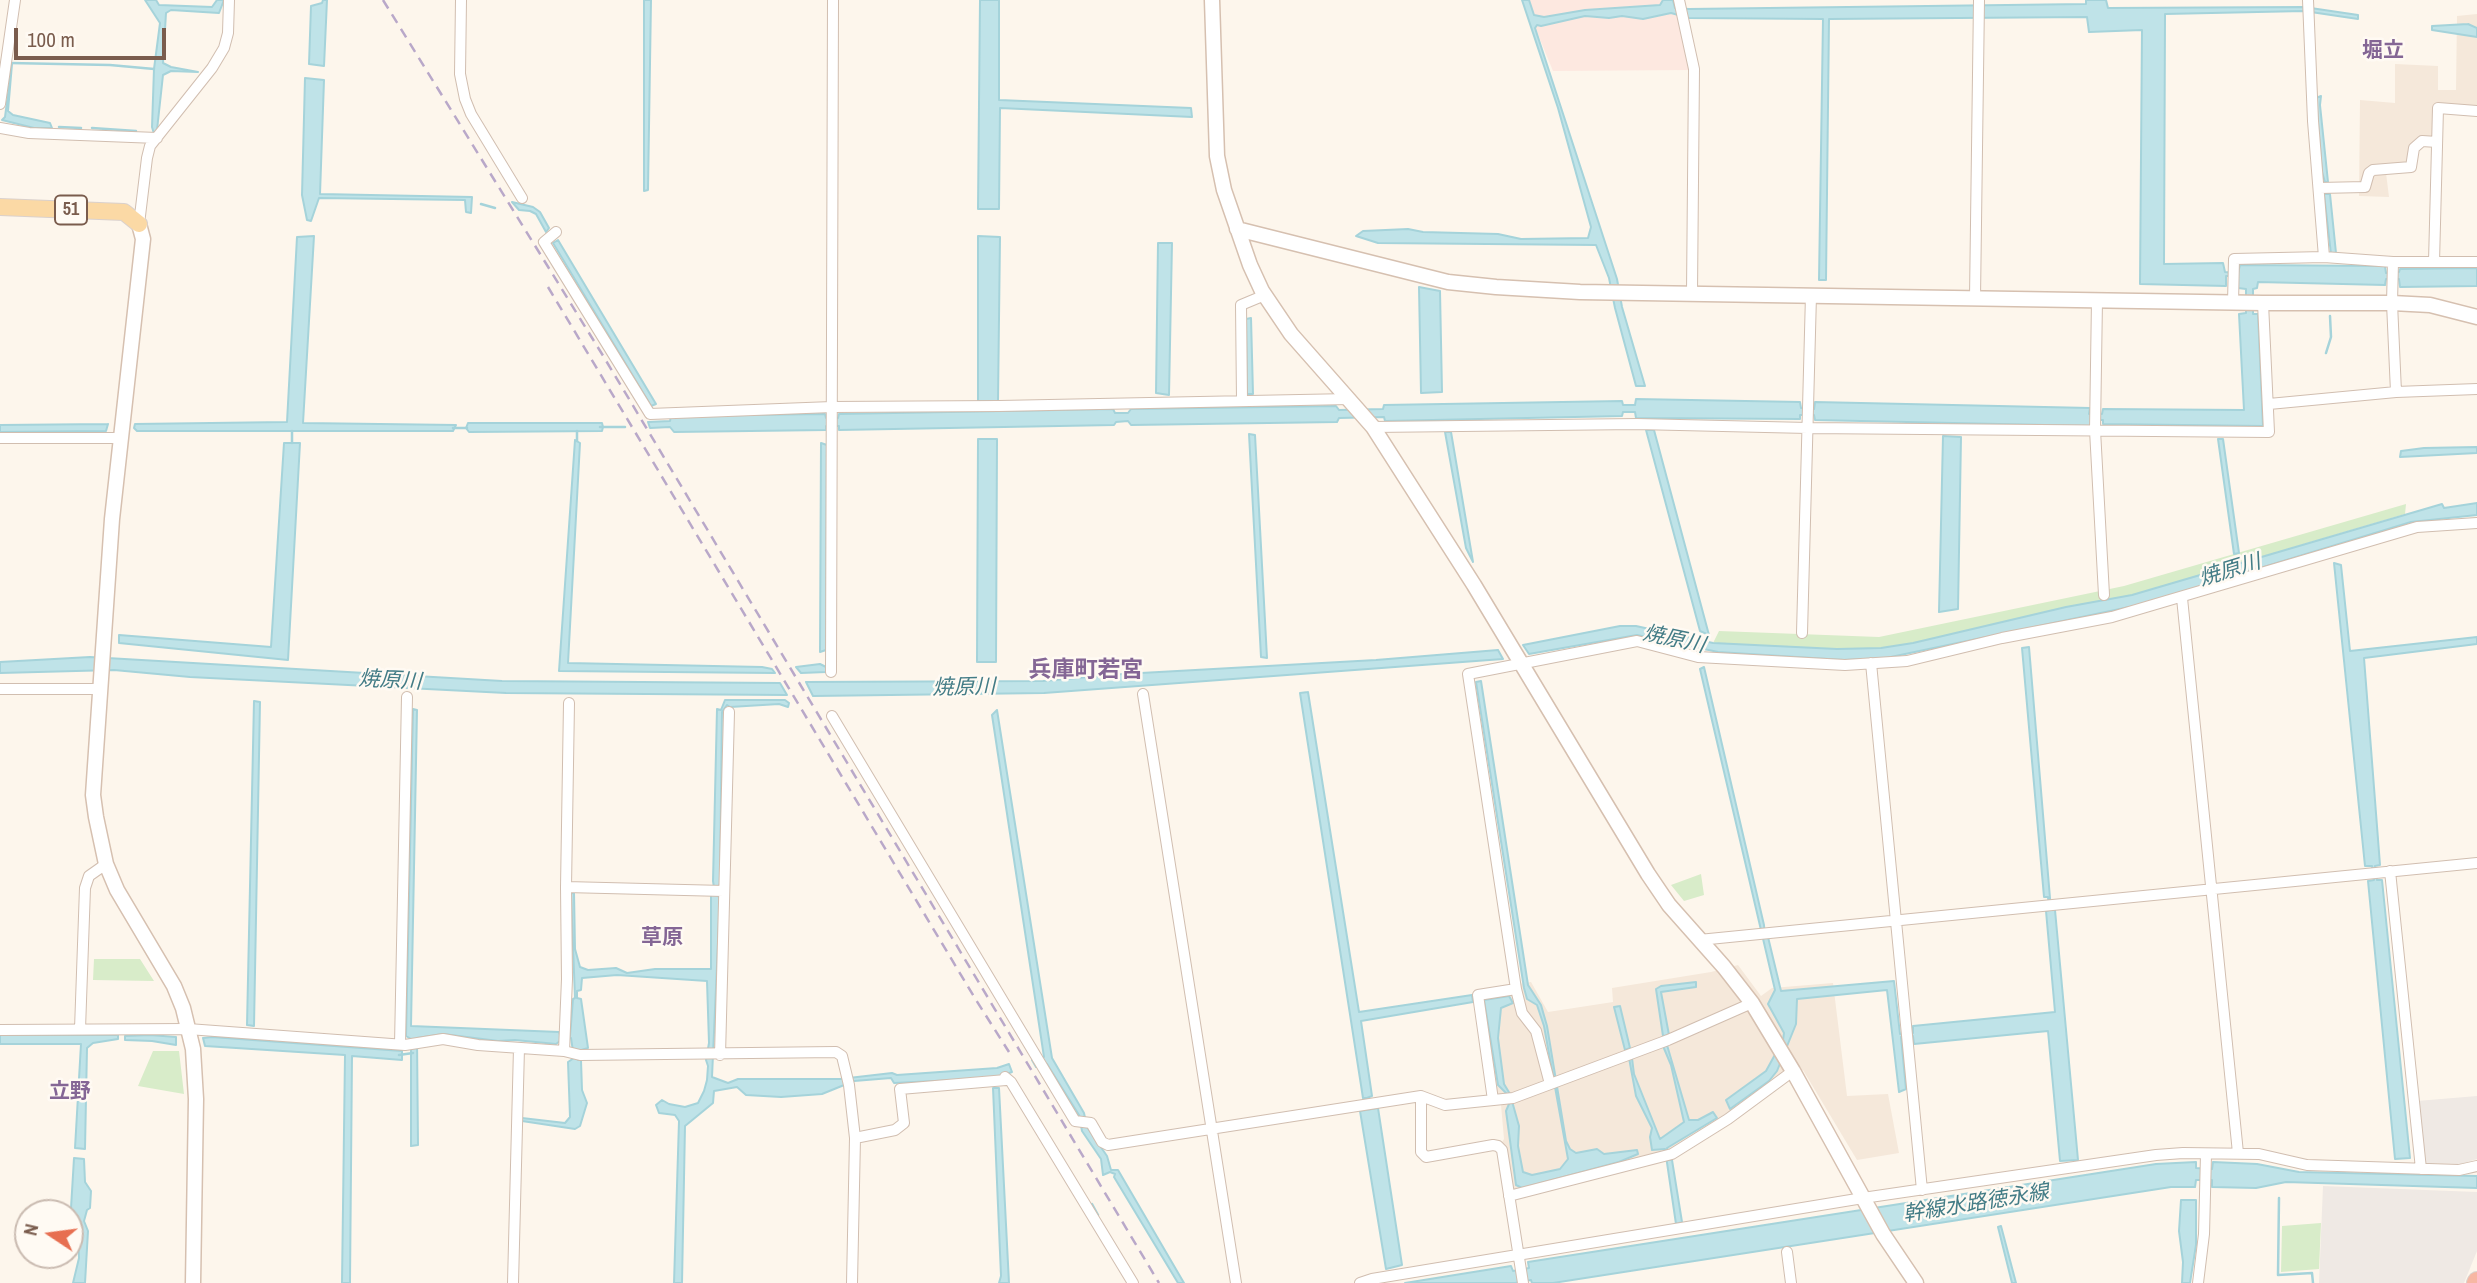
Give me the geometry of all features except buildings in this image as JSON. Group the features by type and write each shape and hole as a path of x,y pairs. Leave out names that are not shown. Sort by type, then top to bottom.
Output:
{"main road":[{"name":"51","path":"0,207 124,212 139,224"}],"street":[{"path":"0,104 4,60 15,0"},
{"path":"193,1283 195,1099 188,1029 174,986 117,890 106,864 93,795 112,519 143,239 139,224 146,158 150,146 212,68 224,48 228,33 229,0"},
{"path":"461,0 460,74 465,99 471,114 522,198"},
{"path":"831,672 833,0"},
{"path":"1212,0 1217,156 1224,190 1237,229 1265,295 1291,334 1362,413 1426,507 1648,874 1670,905 1752,1003 1793,1071 1883,1234 1916,1283"},
{"path":"2308,1 2313,121 2324,257"},
{"path":"1975,298 1980,2"},
{"path":"1679,3 1694,69 1692,293"},
{"path":"2434,262 2438,108 2477,111"},
{"path":"0,128 29,133 156,138"},
{"path":"2319,188 2365,187 2369,173 2373,170 2411,167 2414,148 2422,141 2437,142"},
{"path":"1237,229 1257,229 1364,251 1467,283 1496,287 1616,292 2233,303 2392,296 2477,317"},
{"path":"556,232 544,242 650,414 1242,400 1362,413 1637,424 2269,432 2263,303"},
{"path":"2233,303 2234,259 2324,257 2393,262 2477,262"},
{"path":"2393,262 2396,392"},
{"path":"1242,400 1241,305 1265,295"},
{"path":"1802,633 1811,295"},
{"path":"2097,300 2095,430 2104,596"},
{"path":"2269,404 2396,392 2477,389"},
{"path":"0,439 121,438"},
{"path":"1550,1084 1535,1031 1522,1013 1516,989 1468,674 1637,641 1698,657 1845,665 1907,661 2002,638 2112,617 2417,527 2477,523"},
{"path":"2182,597 2238,1153"},
{"path":"1871,663 1922,1190"},
{"path":"0,689 100,684"},
{"path":"1143,694 1236,1283"},
{"path":"407,697 409,1044"},
{"path":"569,703 566,887 570,1047"},
{"path":"720,1055 729,712"},
{"path":"832,716 1075,1121 1091,1123 1102,1142 1108,1145 1421,1096 1445,1105 1509,1099 1668,1040 1752,1003"},
{"path":"1699,940 2477,863"},
{"path":"80,1029 85,888 89,876 106,864"},
{"path":"2379,872 2421,1169"},
{"path":"566,887 724,891"},
{"path":"1493,1100 1478,995 1516,989"},
{"path":"0,1030 188,1029 409,1044 443,1039 519,1048 570,1047 720,1055 836,1052 842,1056 848,1080 855,1138 852,1283"},
{"path":"513,1283 519,1048"},
{"path":"1509,1196 1668,1155 1728,1119 1793,1071"},
{"path":"855,1138 895,1130 904,1123 900,1089 1005,1079 1011,1082 1133,1283"},
{"path":"1421,1096 1422,1152 1426,1157 1498,1146 1502,1150 1524,1283"},
{"path":"2198,1283 2204,1234 2206,1154"},
{"path":"1360,1283 1922,1190 2156,1155 2259,1154 2307,1165 2421,1169 2459,1170 2477,1166"},
{"path":"1787,1252 1791,1283"}],"shaded area":[{"path":"1526,0 1674,0 1691,70 1553,71"},
{"path":"2477,14 2477,115 2442,113 2440,145 2426,144 2417,151 2416,170 2386,173 2389,197 2359,196 2360,100 2395,103 2395,64 2438,66 2438,90 2456,90 2457,16"},
{"path":"1738,965 1761,996 1772,988 1833,983 1847,1096 1888,1094 1899,1153 1857,1160 1803,1070 1676,1156 1507,1202 1497,1150 1504,1139 1501,1105 1490,1103 1475,991 1531,982 1548,1012 1613,1002 1612,988"},
{"path":"2477,1096 2477,1159 2461,1164 2422,1163 2417,1101"},
{"path":"2323,1186 2477,1192 2477,1251 2464,1283 2319,1283"}],"green space":[{"path":"2406,504 2405,514 2132,595 2066,607 1913,643 1881,648 1837,649 1713,643 1719,631 1879,637 2124,586"},
{"path":"1701,874 1704,895 1684,901 1671,885"},
{"path":"94,959 140,959 154,981 93,980"},
{"path":"153,1051 179,1051 184,1094 138,1086"},
{"path":"2321,1223 2319,1269 2281,1272 2282,1226"}],"water":[{"path":"145,0 156,0 159,5 212,7 217,0 224,0 219,13 171,10 166,13 163,63 198,72 171,71 163,75 157,130 154,134 154,69 160,23"},
{"path":"327,0 324,66 309,64 311,6 322,3"},
{"path":"644,0 651,0 648,190 644,191"},
{"path":"980,0 999,0 999,100 1191,108 1192,117 1000,108 999,209 978,209"},
{"path":"1522,0 1529,0 1534,15 1544,17 1585,10 1660,5 1663,0 1673,0 1675,8 1689,9 2086,4 2086,0 2106,0 2108,8 2304,7 2358,15 2358,19 2304,11 2165,14 2164,264 2223,263 2225,272 2238,273 2240,265 2385,266 2386,273 2399,272 2400,269 2477,268 2477,286 2400,287 2399,279 2386,279 2385,285 2258,282 2257,288 2253,289 2253,314 2258,314 2263,426 2103,424 2103,420 2091,420 2091,426 1815,420 1814,415 1800,415 1800,419 1636,418 1635,412 1623,412 1622,416 1385,421 1384,417 1339,418 1337,422 1131,425 1128,421 1116,422 1114,425 839,430 839,426 826,426 826,430 674,432 670,427 650,428 648,422 670,421 671,416 825,414 826,418 838,418 839,414 1113,409 1115,413 1128,413 1131,409 1336,406 1339,410 1383,409 1384,405 1622,401 1623,405 1635,405 1636,399 1800,402 1801,408 1814,409 1815,402 2090,408 2089,414 2102,414 2103,409 2244,410 2239,314 2246,313 2246,289 2238,288 2238,276 2226,276 2226,286 2140,284 2142,30 2089,32 2087,17 1829,19 1826,280 1819,280 1823,19 1689,18 1671,13 1643,19 1585,16 1537,25 1535,28 1617,279 1622,307 1645,386 1636,386 1609,278 1596,245 1378,243 1356,236 1363,231 1408,229 1423,232 1498,234 1521,239 1588,238 1591,227 1558,108"},
{"path":"2468,24 2477,28 2477,37 2432,30 2432,26"},
{"path":"12,64 8,111 13,115 50,123 52,128 34,128 2,120 5,117"},
{"path":"305,78 324,80 320,194 472,197 471,213 466,212 465,200 319,198 311,221 307,220 302,195"},
{"path":"2321,96 2328,182 2325,182 2322,172 2316,98"},
{"path":"2324,194 2330,194 2336,253 2331,254"},
{"path":"512,202 533,207 540,212 549,228 546,232 536,214 519,210"},
{"path":"314,236 303,423 456,425 453,431 137,431 135,424 287,422 297,237"},
{"path":"978,236 1000,237 998,401 978,401"},
{"path":"558,240 656,404 651,406 553,243"},
{"path":"1158,243 1172,243 1169,395 1156,393"},
{"path":"1419,287 1440,291 1442,392 1421,393"},
{"path":"1251,318 1253,394 1247,394 1246,319"},
{"path":"468,423 602,423 603,427 602,431 469,432 466,428"},
{"path":"108,424 106,431 0,432 0,425"},
{"path":"1646,430 1654,430 1709,635 1700,631"},
{"path":"1445,432 1451,432 1473,562 1466,548"},
{"path":"1249,434 1255,435 1267,658 1261,657"},
{"path":"1943,436 1961,437 1958,609 1939,612"},
{"path":"978,439 997,439 996,662 977,662"},
{"path":"2218,439 2223,439 2239,553 2234,554"},
{"path":"575,440 580,443 568,663 762,667 772,669 775,673 559,671"},
{"path":"284,443 300,443 288,660 119,643 119,635 271,647"},
{"path":"821,443 827,445 826,650 820,652"},
{"path":"2477,447 2477,453 2400,457 2401,451 2424,448"},
{"name":"焼原川","path":"2477,503 2477,515 2411,522 2139,605 1886,658 1844,660 1718,652 1637,635 1529,654 1523,645 1620,626 1636,626 1713,643 1837,649 1881,648 2132,595 2442,504 2444,508"},
{"path":"2334,563 2341,565 2350,651 2477,637 2477,644 2364,658 2380,865 2375,866 2377,880 2382,880 2410,1158 2395,1159 2368,881 2374,880 2372,866 2365,866"},
{"path":"2029,647 2051,910 2055,910 2078,1160 2060,1161 2048,1031 1914,1044 1913,1036 1901,1037 1906,1089 1899,1092 1887,990 1797,999 1796,1024 1777,1071 1769,1081 1730,1109 1726,1100 1766,1071 1784,1033 1768,1004 1775,990 1700,669 1704,667 1765,938 1768,937 1781,991 1894,981 1900,1034 1913,1033 1913,1026 2055,1012 2046,911 2049,910 2048,897 2044,897 2022,648"},
{"name":"焼原川","path":"1498,650 1503,659 1044,693 813,696 806,682 1043,681"},
{"name":"焼原川","path":"90,657 502,681 780,683 787,695 506,693 190,677 114,670 0,673 0,662"},
{"path":"820,664 826,667 826,672 801,673 796,667"},
{"path":"1481,681 1528,985 1541,1005 1547,1026 1566,1141 1576,1153 1597,1149 1604,1154 1637,1150 1638,1154 1619,1162 1522,1188 1516,1185 1506,1111 1509,1104 1507,1094 1498,1085 1484,1000 1509,996 1513,1003 1501,1008 1498,1038 1504,1084 1510,1094 1519,1126 1518,1146 1523,1172 1532,1175 1560,1169 1568,1159 1544,1026 1537,1005 1527,999 1524,988 1476,682"},
{"path":"1308,692 1359,1012 1472,995 1473,1002 1361,1021 1372,1096 1367,1098 1363,1098 1300,693"},
{"path":"725,700 785,700 789,703 788,707 779,704 727,705 722,712 720,883 717,895 720,898 712,1077 728,1083 738,1079 840,1079 892,1073 897,1075 997,1068 1009,1064 1012,1072 996,1078 894,1083 891,1078 854,1081 822,1094 781,1097 746,1095 737,1087 714,1091 713,1103 685,1126 682,1283 674,1283 679,1121 675,1115 659,1113 656,1105 662,1100 685,1107 698,1103 704,1091 709,1043 707,981 617,975 582,978 577,998 581,999 588,1048 578,1051 578,1060 581,1060 582,1090 587,1103 580,1126 575,1129 522,1121 522,1118 565,1123 570,1117 568,1062 574,1058 571,1038 561,1038 556,1044 498,1041 443,1034 417,1038 418,1145 411,1146 411,1039 406,1036 413,709 417,710 411,1026 559,1032 560,1035 570,1036 575,998 571,894 574,892 575,949 580,967 588,970 616,968 627,973 655,969 711,969 711,895 715,894 713,881 717,709 721,710"},
{"path":"254,701 260,702 254,1026 247,1025"},
{"path":"997,710 1052,1058 1084,1113 1087,1127 1107,1156 1111,1170 1118,1170 1184,1283 1178,1283 1114,1177 1115,1174 1110,1172 1103,1175 1101,1159 1082,1131 1079,1115 1047,1064 1036,1067 1032,1060 1044,1057 992,715"},
{"path":"1696,982 1696,987 1661,992 1669,1035 1663,1036 1656,989"},
{"path":"1620,1006 1630,1048 1625,1050 1614,1007"},
{"path":"0,1035 118,1035 118,1039 93,1043 87,1048 85,1149 75,1148 81,1044 0,1044"},
{"path":"125,1036 176,1037 176,1045 125,1040"},
{"path":"203,1038 402,1051 402,1060 352,1056 350,1283 342,1283 345,1055 205,1046"},
{"path":"1667,1045 1689,1120 1698,1120 1713,1112 1717,1118 1667,1148 1672,1160 1682,1222 1676,1224 1665,1149 1652,1150 1652,1128 1636,1096 1629,1058 1632,1058 1634,1074 1660,1139 1684,1122 1671,1065 1663,1046"},
{"path":"993,1088 999,1088 1009,1283 999,1283 1001,1276"},
{"path":"1378,1108 1402,1265 1386,1269 1360,1111"},
{"path":"74,1158 84,1159 85,1182 91,1191 90,1208 84,1221 84,1199 72,1199"},
{"name":"幹線水路徳永線","path":"2196,1162 2196,1168 2212,1169 2213,1162 2257,1164 2299,1172 2477,1176 2477,1188 2286,1182 2256,1188 2212,1187 2212,1180 2196,1180 2195,1187 2171,1187 1553,1283 1532,1283 1531,1280 1515,1283 1405,1283 1511,1266 1513,1271 1529,1268 1528,1262 2156,1164"},
{"path":"2181,1200 2196,1200 2196,1245 2190,1283 2182,1283 2183,1262 2179,1231"},
{"path":"84,1221 88,1231 85,1283 73,1283 76,1269 84,1269"},
{"path":"2001,1226 2016,1283 2012,1283 1998,1227"}],"waterway":[{"path":"10,63 110,65 154,69"},
{"path":"59,127 81,128"},
{"path":"92,128 136,131"},
{"path":"481,204 495,208"},
{"path":"2326,353 2331,337 2330,316"},
{"path":"600,427 625,427"},
{"path":"453,428 467,428"},
{"path":"292,431 292,443"},
{"path":"577,431 577,441"},
{"path":"399,1055 413,1053"},
{"path":"2279,1198 2278,1275 2312,1273 2313,1283"},
{"path":"1092,1204 1098,1215"}],"railway":[{"path":"383,0 602,354 1159,1283"},
{"path":"548,287 1009,1052"}],"district":[{"name":"堀立","path":"2383,51"},
{"name":"兵庫町若宮","path":"1086,671"},
{"name":"草原","path":"662,938"},
{"name":"立野","path":"70,1092"}]}
